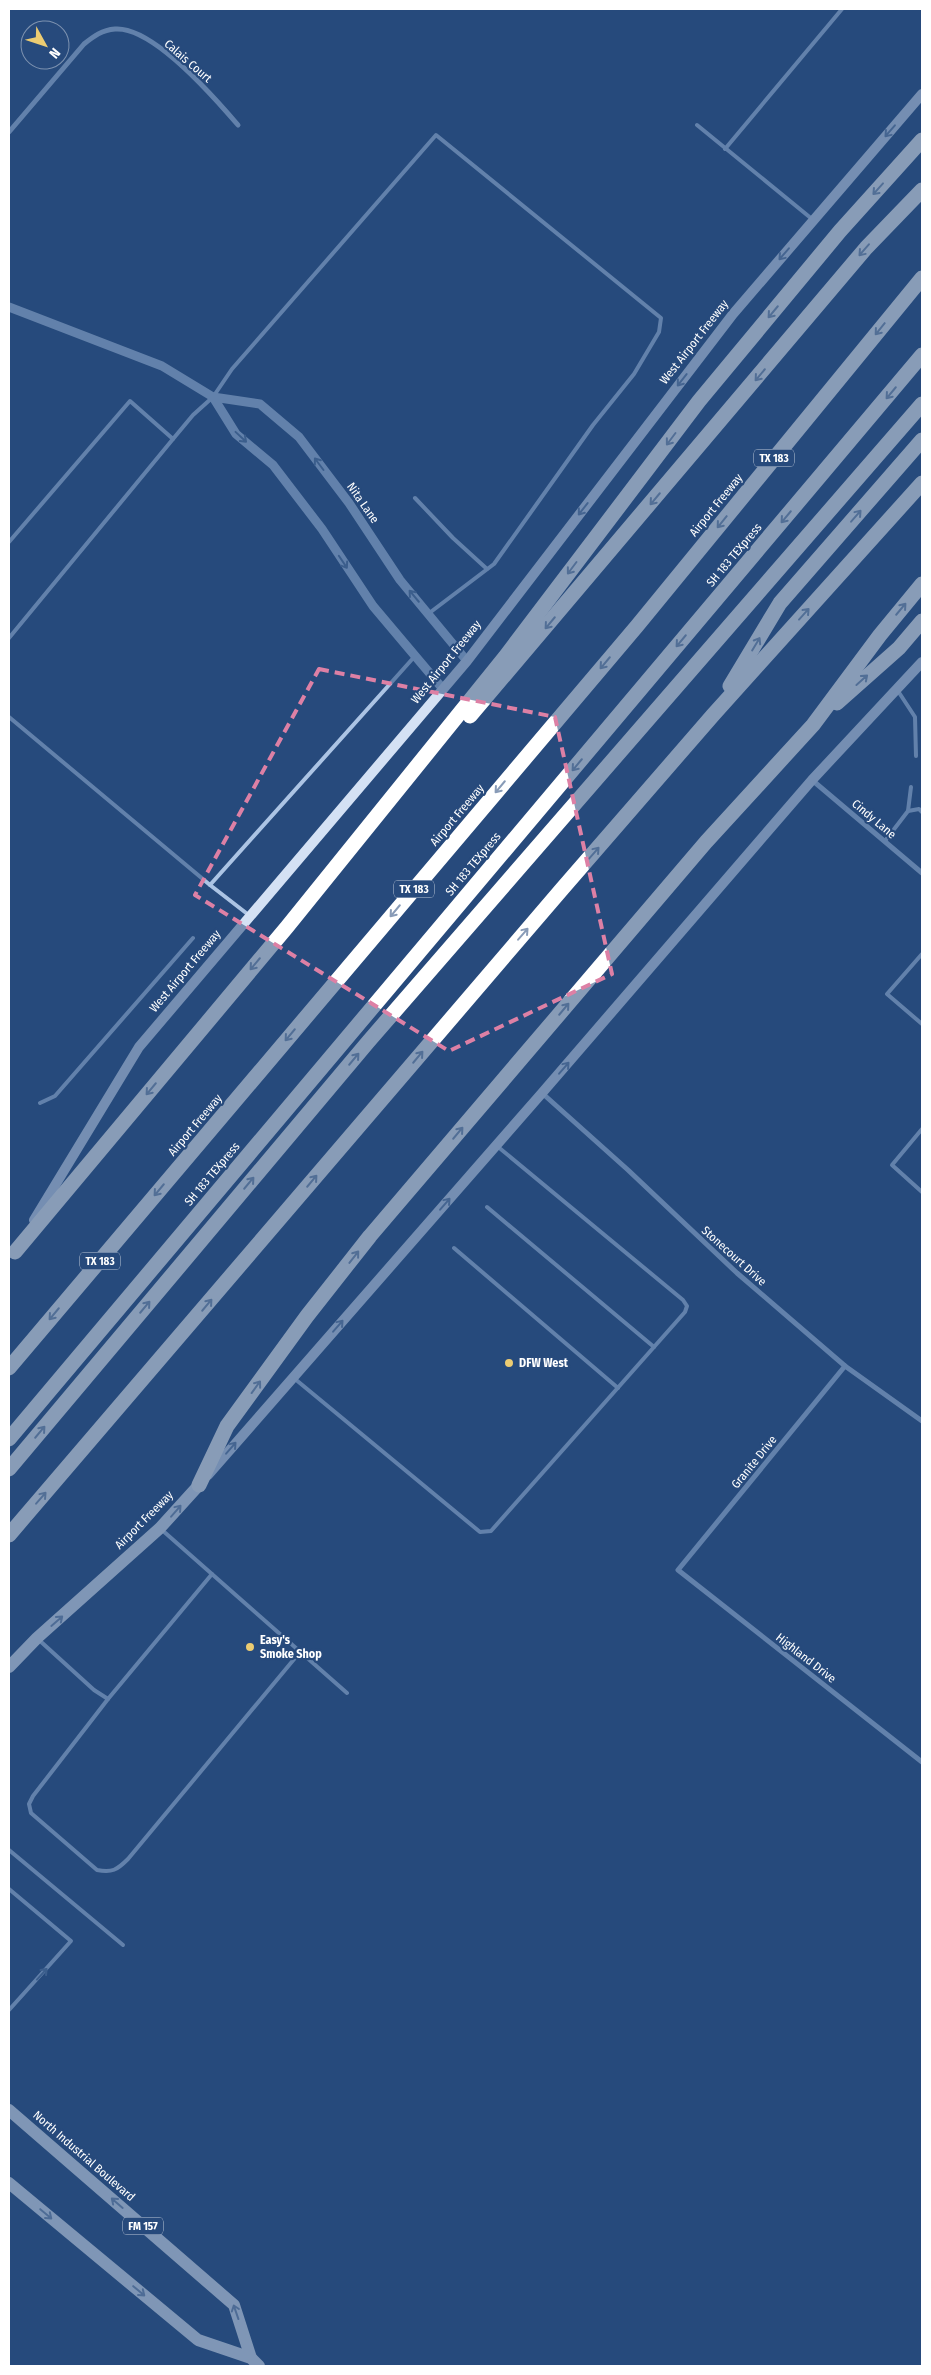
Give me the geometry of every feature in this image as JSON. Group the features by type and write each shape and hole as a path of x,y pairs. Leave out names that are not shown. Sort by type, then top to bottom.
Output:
{"highway":[{"path":"12,1255 286,926 505,657 699,401 840,231 922,140"},
{"path":"286,926 515,665 866,248 922,190"},
{"name":"Airport Freeway","path":"9,1368 637,626 922,278"},
{"name":"SH 183 TEXpress","path":"9,1438 922,355"},
{"path":"9,1469 368,1042 922,404"},
{"path":"713,715 780,602 922,440"},
{"path":"9,1535 713,715 922,483"},
{"path":"813,725 880,635 922,584"},
{"path":"199,1485 227,1426 307,1316 370,1236 706,842 813,725 899,648 922,621"}],"main road":[{"name":"West Airport Freeway","path":"12,1255 140,1047 467,661 733,314 922,94"},
{"name":"Airport Freeway","path":"9,1667 37,1638 160,1528 497,1146 812,780 922,662"},
{"name":"North Industrial Boulevard","path":"9,2110 234,2305 252,2364"},
{"name":"North Industrial Boulevard","path":"9,2183 198,2340 252,2364"}],"street":[{"name":"Calais Court","path":"9,132 84,44 99,32 116,28 136,33 162,50 213,97 238,125"},
{"name":"Nita Lane","path":"9,307 162,366 213,397 260,404 299,437 349,503 400,580 467,661"},
{"name":"Nita Lane","path":"213,397 236,434 273,465 322,529 373,606 442,689"},
{"name":"Cindy Lane","path":"812,780 922,873"},
{"name":"Stonecourt Drive","path":"542,1093 628,1170 737,1273 845,1366 922,1421"},
{"name":"Granite Drive","path":"678,1570 845,1366"},
{"name":"Highland Drive","path":"678,1570 922,1762"}],"lane":[{"path":"726,148 842,9"},
{"path":"698,125 814,220"},
{"path":"9,638 193,415 213,397 232,369 436,135 661,318 659,332 634,374 588,433 494,564 428,614"},
{"path":"9,542 130,401 173,439"},
{"path":"415,498 453,538 487,569"},
{"path":"210,884 415,656"},
{"path":"897,689 915,717 916,756"},
{"path":"9,717 250,916"},
{"path":"885,841 908,811 911,787"},
{"path":"908,811 919,809 922,812"},
{"path":"40,1102 55,1096 193,938"},
{"path":"922,954 887,994 922,1024"},
{"path":"922,1129 892,1165 922,1192"},
{"path":"293,1377 480,1532 487,1533 491,1531 618,1388 685,1312 687,1306 684,1300 497,1146"},
{"path":"487,1207 654,1347"},
{"path":"454,1248 618,1388"},
{"path":"160,1528 346,1693"},
{"path":"212,1574 108,1698 33,1796 29,1804 30,1813 97,1870 109,1872 119,1868 300,1652"},
{"path":"37,1638 94,1690 108,1698"},
{"path":"9,1850 124,1945"},
{"path":"9,1889 71,1942 9,2010"}],"highlighted area":[{"path":"319,669 555,717 612,974 449,1051 195,895"}],"place":[{"name":"DFW West","path":"509,1363"},
{"name":"Easy's Smoke Shop","path":"250,1647"}]}
